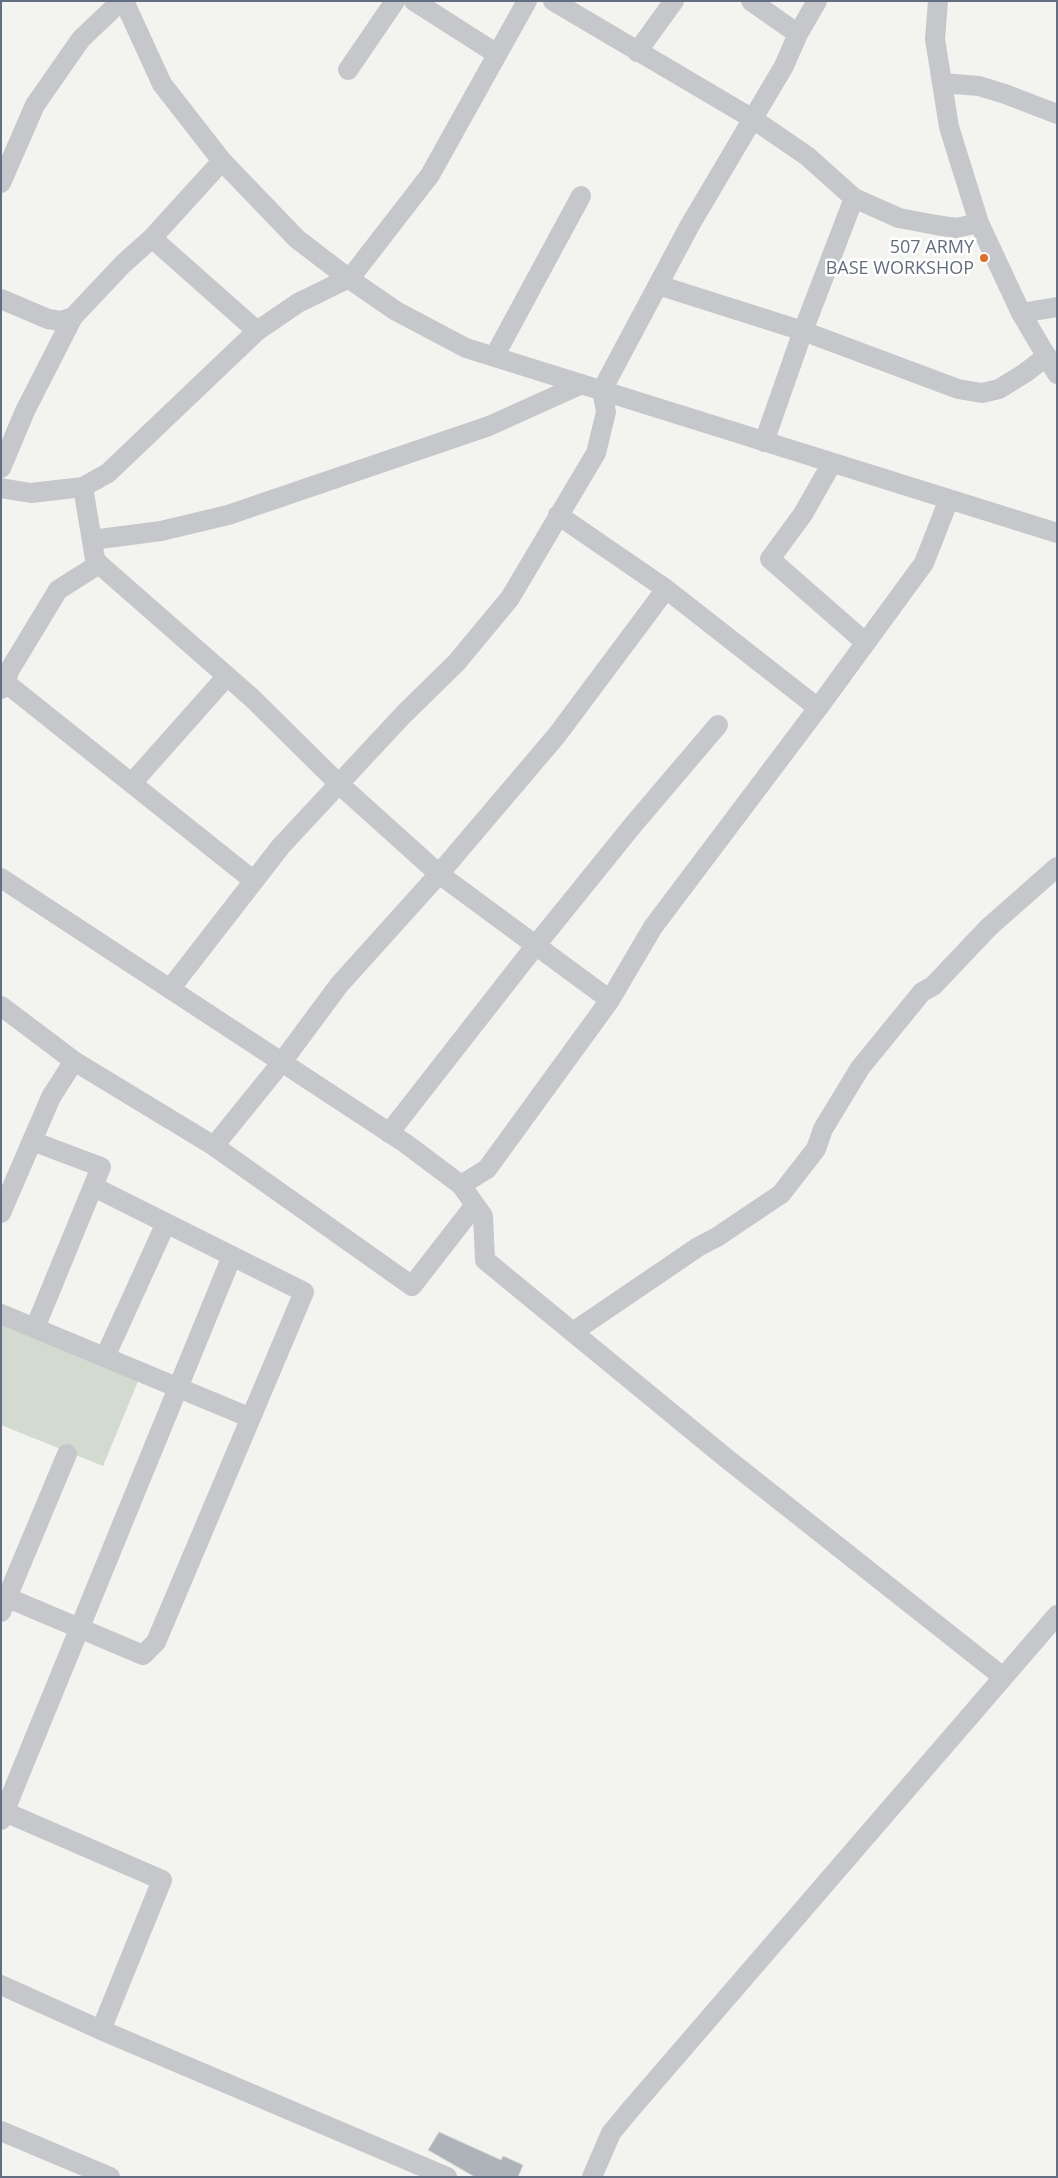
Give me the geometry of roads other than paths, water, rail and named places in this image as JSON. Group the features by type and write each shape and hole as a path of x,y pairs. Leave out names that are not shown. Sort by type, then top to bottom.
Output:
{"street":[{"path":"1,183 35,105 81,39 122,1 162,84 222,161 298,239 396,312 466,348 1057,533"},
{"path":"348,70 396,1"},
{"path":"414,1 498,54"},
{"path":"1,488 31,493 84,487 108,473 257,330 298,303 348,278 430,175 527,1"},
{"path":"552,1 753,119 806,156 854,198 899,218 956,228 979,222"},
{"path":"637,52 674,1"},
{"path":"751,1 798,34"},
{"path":"170,989 281,846 457,662 510,598 596,453 606,412 602,390 690,225 784,66 798,34 817,1"},
{"path":"938,1 935,39 949,127 979,222 1021,313 1057,374"},
{"path":"942,83 978,86 1057,114"},
{"path":"1,468 25,412 73,317 123,264 152,238 222,161"},
{"path":"494,357 581,196"},
{"path":"764,442 803,331 854,198"},
{"path":"152,238 257,330"},
{"path":"658,285 803,331 958,389 982,393 999,389 1025,373 1047,356"},
{"path":"1,300 48,320 61,321 73,317"},
{"path":"1021,313 1057,306"},
{"path":"92,540 161,531 228,515 488,426 582,384"},
{"path":"832,463 803,514 770,559 866,643"},
{"path":"84,487 94,559 99,564 252,698 339,784 440,874 610,1000"},
{"path":"461,1185 487,1169 610,1000 653,927 818,708 924,563 949,499"},
{"path":"558,515 666,589 818,708"},
{"path":"99,564 58,590 9,671 4,686 132,783 254,881"},
{"path":"214,1146 282,1062 339,985 440,874 557,735 666,589"},
{"path":"132,783 227,676"},
{"path":"389,1132 633,825 718,725"},
{"path":"573,1332 698,1247 717,1237 781,1194 816,1149 823,1129 860,1068 922,992 933,986 989,927 1057,867"},
{"path":"1,878 389,1132 461,1185 483,1216 485,1260 726,1458 1003,1677"},
{"path":"1,1006 74,1061 214,1146 412,1286 475,1205"},
{"path":"1,1213 51,1096 74,1061"},
{"path":"32,1141 101,1167 35,1328"},
{"path":"67,1454 3,1602 81,1628 143,1655 156,1642 304,1292 94,1187"},
{"path":"105,1358 166,1223"},
{"path":"101,2030 162,1880 3,1816 232,1256"},
{"path":"1,1314 251,1418"},
{"path":"592,2177 611,2133 630,2110 1057,1615"},
{"path":"1,1985 101,2030 447,2177"},
{"path":"1,2131 110,2177"}],"place":[{"name":"507 ARMY BASE WORKSHOP","path":"984,258"}]}
